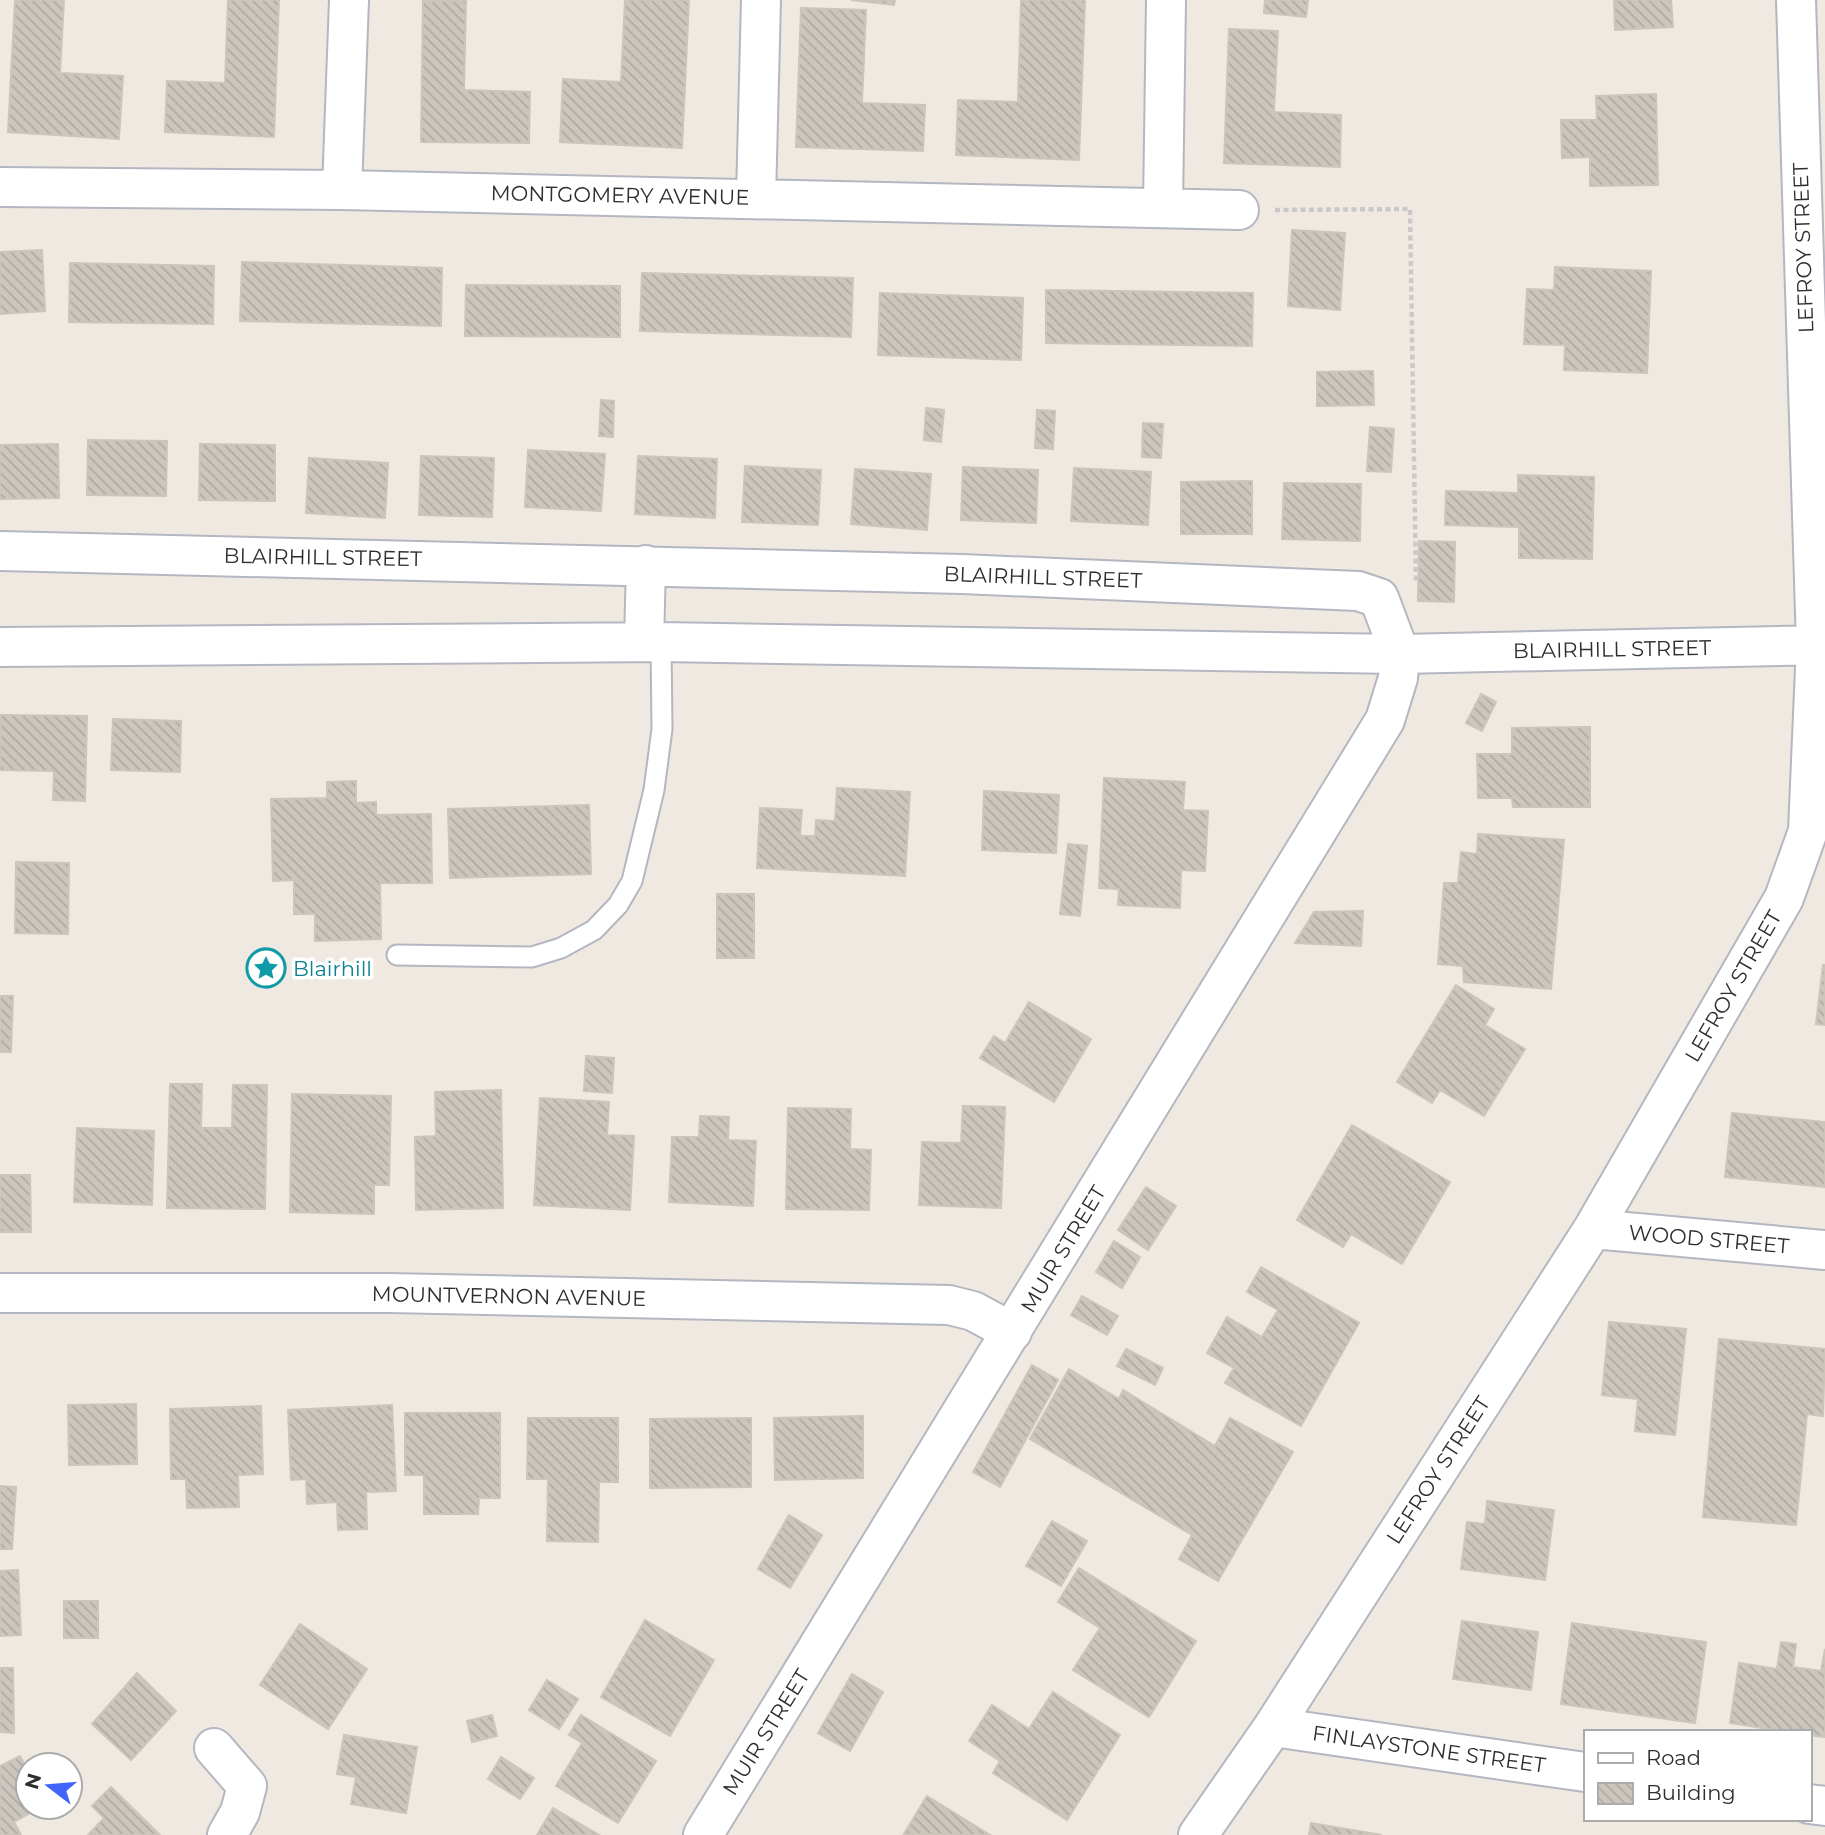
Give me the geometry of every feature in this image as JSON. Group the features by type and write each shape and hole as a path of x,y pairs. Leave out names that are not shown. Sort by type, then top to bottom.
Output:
{"street":[{"path":"342,190 349,0"},
{"path":"756,198 761,0"},
{"path":"1163,207 1167,0"},
{"name":"LEFROY STREET","path":"1198,1835 1273,1727 1593,1228 1784,898 1808,831 1820,645 1814,219 1796,0"},
{"name":"MONTGOMERY AVENUE","path":"0,187 342,190 1239,210"},
{"name":"BLAIRHILL STREET","path":"0,551 962,573 1358,591 1379,598 1400,654"},
{"path":"646,565 653,642"},
{"name":"BLAIRHILL STREET","path":"0,647 653,642 1400,654 1820,645"},
{"name":"MUIR STREET","path":"702,1835 1385,720 1398,678 1400,654"},
{"name":"WOOD STREET","path":"1593,1228 1825,1250"},
{"name":"MOUNTVERNON AVENUE","path":"0,1293 388,1293 949,1305 973,1311 1012,1332"},
{"name":"FINLAYSTONE STREET","path":"1273,1727 1584,1772"},
{"path":"214,1748 247,1786 240,1812 227,1835"}],"lane":[{"path":"397,955 531,957 561,948 594,930 618,905 632,881 654,790 662,729 653,642"}],"path":[{"path":"1239,210 1410,209 1416,585"}],"building":[{"path":"15,0 64,0 60,73 123,76 119,139 8,132"},
{"path":"228,0 279,0 274,137 165,132 167,81 225,83"},
{"path":"625,0 689,0 682,148 560,142 563,79 621,82"},
{"path":"851,0 895,0 894,5"},
{"path":"1021,0 1085,0 1079,160 956,155 958,100 1018,102"},
{"path":"1265,0 1308,0 1306,17 1264,13"},
{"path":"1614,0 1671,0 1673,27 1615,30"},
{"path":"423,1 466,1 464,90 530,92 529,143 421,142"},
{"path":"801,8 866,10 862,103 925,105 923,151 796,147"},
{"path":"1229,29 1278,31 1274,112 1341,115 1340,167 1224,163"},
{"path":"1656,94 1658,185 1590,186 1590,157 1562,158 1561,120 1597,120 1596,96"},
{"path":"1292,230 1345,233 1340,310 1288,306"},
{"path":"42,250 45,311 0,314 0,252"},
{"path":"242,262 442,268 441,326 240,321"},
{"path":"70,263 214,266 213,324 69,322"},
{"path":"1555,267 1651,271 1647,373 1564,370 1565,345 1524,344 1527,289 1554,290"},
{"path":"642,273 853,278 851,337 640,331"},
{"path":"466,285 620,286 620,337 465,336"},
{"path":"1046,290 1253,293 1252,346 1046,343"},
{"path":"880,293 1023,298 1021,360 878,355"},
{"path":"1373,371 1374,405 1317,406 1317,372"},
{"path":"601,400 614,401 613,437 599,436"},
{"path":"926,408 944,410 941,442 924,440"},
{"path":"1037,410 1055,411 1053,449 1035,448"},
{"path":"1143,423 1163,424 1161,458 1142,457"},
{"path":"1370,427 1394,429 1391,472 1367,471"},
{"path":"88,440 167,441 166,496 87,495"},
{"path":"58,444 59,498 0,499 0,445"},
{"path":"200,444 275,445 275,501 199,500"},
{"path":"528,450 605,454 601,511 525,507"},
{"path":"421,456 494,458 492,517 419,515"},
{"path":"638,456 717,459 715,518 635,514"},
{"path":"309,458 388,463 385,518 306,513"},
{"path":"745,466 821,470 818,525 742,522"},
{"path":"963,467 1038,470 1036,523 961,520"},
{"path":"1074,468 1151,472 1148,525 1071,521"},
{"path":"855,469 931,474 927,530 851,524"},
{"path":"1518,475 1594,477 1592,559 1519,558 1519,527 1445,525 1446,491 1518,493"},
{"path":"1252,481 1252,534 1181,534 1181,482"},
{"path":"1284,483 1361,484 1360,541 1282,539"},
{"path":"1419,541 1455,542 1454,602 1418,601"},
{"path":"1481,694 1496,702 1482,731 1466,723"},
{"path":"1,715 87,716 85,801 53,800 54,771 0,770"},
{"path":"113,719 181,721 180,772 111,770"},
{"path":"1590,727 1590,807 1513,807 1512,798 1478,798 1477,754 1512,754 1512,728"},
{"path":"1104,778 1185,782 1183,810 1208,811 1205,871 1181,870 1180,908 1118,905 1119,889 1099,888"},
{"path":"356,781 356,803 376,802 376,815 431,814 432,883 380,883 381,939 315,941 315,914 294,914 294,880 273,881 271,799 327,798 327,782"},
{"path":"837,788 910,792 905,876 757,868 760,808 802,810 800,836 815,836 816,820 835,821"},
{"path":"984,791 1059,795 1056,853 982,850"},
{"path":"589,805 591,874 450,878 448,809"},
{"path":"1478,834 1564,840 1551,989 1464,982 1463,966 1438,964 1444,883 1458,883 1461,852 1477,854"},
{"path":"1068,844 1087,846 1080,916 1060,914"},
{"path":"16,862 69,863 68,934 15,933"},
{"path":"717,894 754,894 754,958 717,958"},
{"path":"1363,911 1361,946 1295,943 1314,912"},
{"path":"1825,965 1825,1025 1816,1024"},
{"path":"1456,985 1494,1009 1485,1025 1525,1049 1484,1116 1440,1090 1432,1103 1397,1082"},
{"path":"0,996 13,996 11,1052 0,1052"},
{"path":"1029,1002 1091,1039 1054,1102 980,1058 994,1036 1005,1043"},
{"path":"586,1056 614,1058 612,1093 584,1091"},
{"path":"170,1084 202,1084 201,1128 232,1128 233,1085 267,1085 265,1209 167,1208"},
{"path":"501,1090 503,1208 416,1210 415,1137 436,1136 435,1092"},
{"path":"292,1094 391,1096 389,1185 374,1185 374,1214 290,1212"},
{"path":"540,1098 609,1102 607,1135 634,1136 630,1210 534,1205"},
{"path":"963,1106 1005,1107 1001,1208 919,1205 922,1142 961,1143"},
{"path":"788,1108 851,1109 850,1149 871,1150 869,1210 786,1209"},
{"path":"1732,1113 1825,1122 1825,1187 1725,1177"},
{"path":"700,1116 729,1117 728,1140 756,1141 753,1206 669,1202 672,1137 699,1137"},
{"path":"1352,1125 1450,1182 1402,1264 1351,1234 1343,1247 1297,1220"},
{"path":"77,1128 154,1131 152,1205 74,1202"},
{"path":"0,1175 30,1175 31,1232 0,1232"},
{"path":"1146,1187 1176,1206 1148,1250 1118,1230"},
{"path":"1114,1241 1140,1257 1122,1288 1096,1272"},
{"path":"1261,1267 1359,1323 1301,1426 1225,1383 1234,1368 1207,1353 1227,1317 1262,1337 1278,1310 1247,1292"},
{"path":"1082,1296 1118,1316 1107,1335 1071,1315"},
{"path":"1609,1322 1686,1329 1675,1435 1635,1431 1638,1399 1602,1395"},
{"path":"1719,1339 1825,1349 1823,1416 1807,1414 1796,1525 1703,1517"},
{"path":"1126,1349 1163,1368 1155,1385 1117,1366"},
{"path":"1032,1365 1058,1380 1000,1487 973,1472"},
{"path":"1069,1369 1119,1399 1123,1390 1215,1446 1230,1418 1293,1452 1218,1581 1179,1559 1192,1535 1030,1439"},
{"path":"136,1404 137,1464 69,1465 68,1405"},
{"path":"392,1405 396,1491 366,1492 367,1529 338,1530 337,1502 307,1504 306,1479 291,1480 288,1410"},
{"path":"261,1406 263,1474 238,1475 239,1507 187,1508 186,1479 171,1479 170,1409"},
{"path":"405,1413 500,1413 500,1498 479,1498 478,1514 424,1514 424,1475 405,1475"},
{"path":"863,1416 863,1478 775,1480 774,1418"},
{"path":"528,1418 618,1418 618,1482 599,1482 598,1542 547,1541 548,1479 527,1479"},
{"path":"751,1418 751,1487 650,1488 650,1419"},
{"path":"0,1486 16,1487 12,1549 0,1549"},
{"path":"1487,1501 1554,1510 1545,1580 1461,1569 1467,1522 1485,1524"},
{"path":"789,1515 822,1535 790,1588 758,1569"},
{"path":"1052,1521 1087,1541 1061,1586 1026,1566"},
{"path":"1079,1568 1196,1641 1149,1717 1073,1670 1100,1628 1058,1602"},
{"path":"18,1570 21,1635 0,1636 0,1571"},
{"path":"64,1601 98,1601 98,1638 64,1638"},
{"path":"645,1620 714,1660 670,1736 601,1697"},
{"path":"1462,1621 1538,1632 1531,1690 1453,1679"},
{"path":"1572,1623 1706,1642 1695,1723 1561,1704"},
{"path":"300,1624 367,1669 328,1729 260,1685"},
{"path":"1781,1642 1796,1644 1793,1667 1821,1671 1825,1649 1825,1737 1811,1735 1811,1730 1776,1730 1730,1723 1739,1663 1777,1669"},
{"path":"0,1668 13,1668 14,1733 0,1732"},
{"path":"137,1673 176,1711 131,1760 92,1724"},
{"path":"852,1674 883,1692 850,1751 818,1733"},
{"path":"547,1680 578,1699 559,1729 529,1710"},
{"path":"1053,1692 1120,1735 1067,1820 993,1773 1000,1761 969,1741 992,1705 1029,1729"},
{"path":"492,1715 497,1736 472,1742 467,1721"},
{"path":"581,1715 656,1761 618,1823 556,1786 582,1743 569,1735"},
{"path":"344,1735 417,1747 406,1813 351,1804 356,1777 337,1774"},
{"path":"501,1757 534,1778 520,1799 488,1779"},
{"path":"14,1759 14,1822 21,1835 0,1835 0,1766"},
{"path":"111,1787 160,1835 88,1835 104,1818 92,1806"},
{"path":"927,1796 990,1835 904,1834"},
{"path":"553,1808 599,1835 537,1835"},
{"path":"1311,1823 1382,1835 1309,1835"}],"place":[{"name":"Blairhill","path":"266,968"}]}
